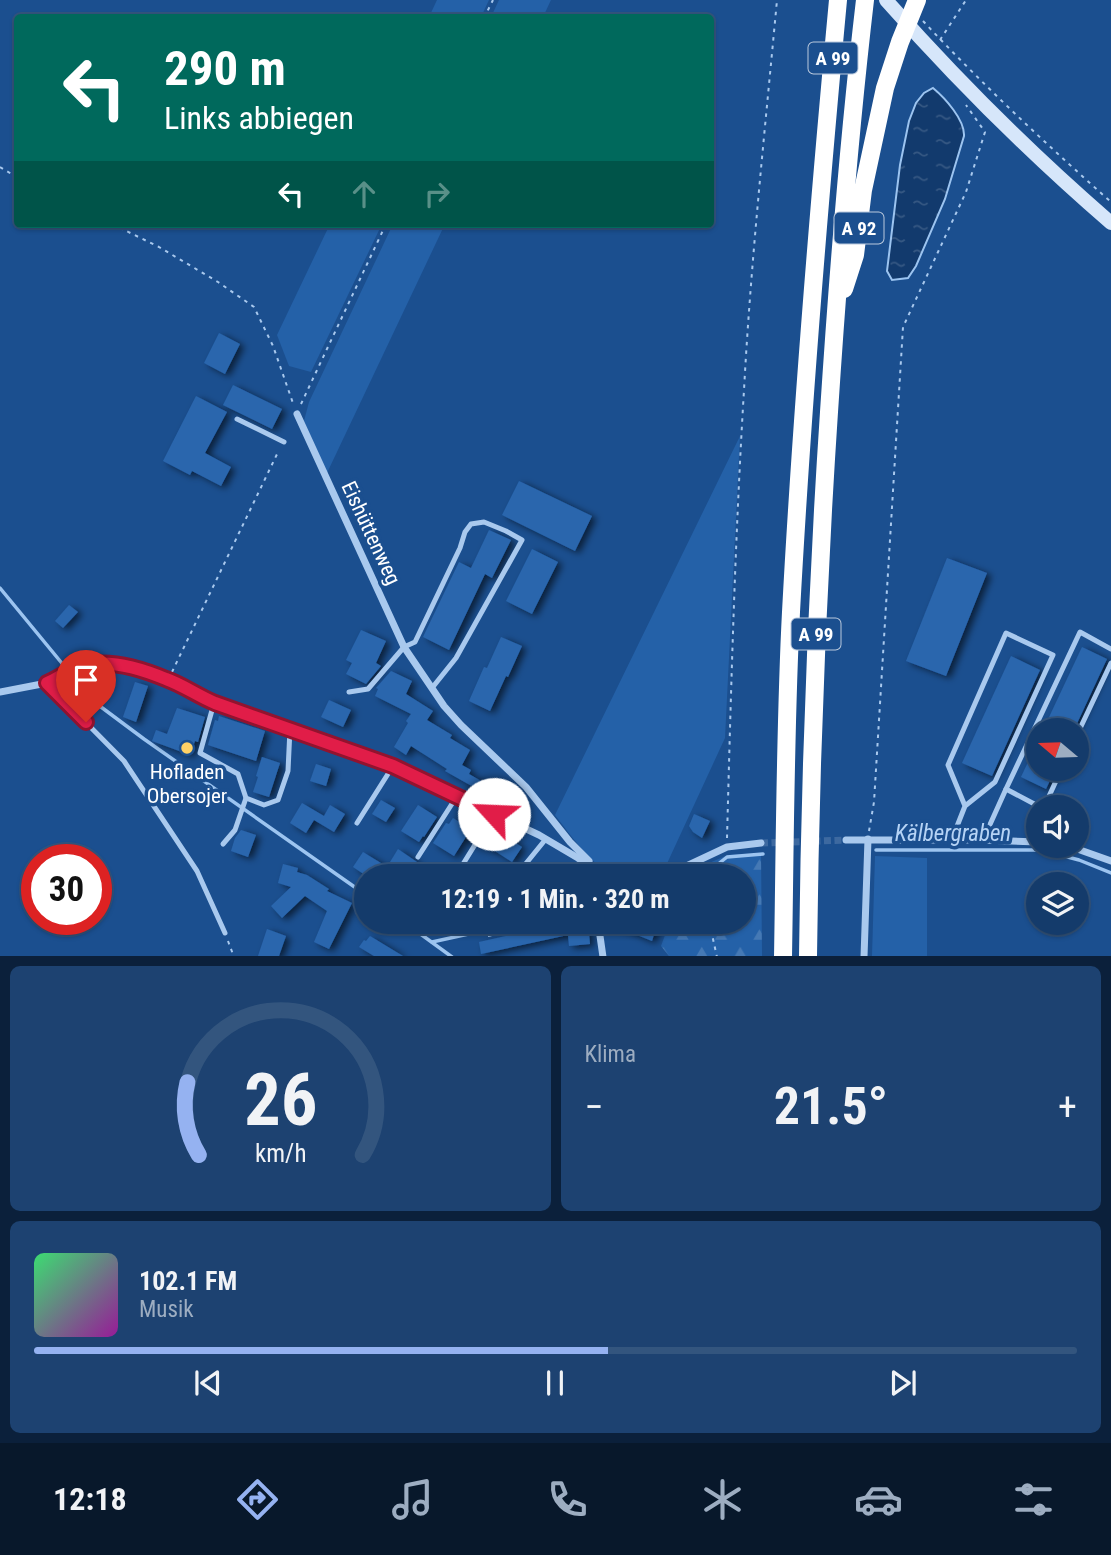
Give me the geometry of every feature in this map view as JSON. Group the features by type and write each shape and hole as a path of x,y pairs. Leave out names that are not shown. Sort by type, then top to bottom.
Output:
{"highway":[{"name":"A 99","path":"783,956 791,614 813,278 838,0"},
{"name":"A 92","path":"836,312 855,255 863,190 885,88 917,0"},
{"name":"A 99","path":"808,956 817,621 836,312 864,7"}],"main road":[{"path":"886,0 936,45 963,85 1111,222"}],"street":[{"name":"Eishüttenweg","path":"297,414 404,647 444,706 526,787 591,864"},
{"path":"0,692 47,683 77,668 103,664 134,668 168,680 196,696 393,766 539,835 586,864"},
{"path":"864,956 868,839"},
{"path":"846,840 1026,841"},
{"path":"690,864 727,846 761,842"},
{"path":"1089,853 1111,861"},
{"path":"600,934 603,956"}],"lane":[{"path":"237,419 284,442"},
{"path":"349,692 368,689 404,647 415,642 465,532 471,524 484,522 522,540 456,658 432,688"},
{"path":"983,840 1080,632 1111,649"},
{"path":"952,839 965,806 995,782 1053,655 1006,633 948,765 965,806"},
{"path":"1085,718 1111,663"},
{"path":"47,683 124,761 197,872 225,933"},
{"path":"215,703 200,752 238,774 246,798 235,830 223,844"},
{"path":"246,798 264,805 278,800 288,771 290,729"},
{"path":"357,823 393,766"},
{"path":"1006,789 1026,799"},
{"path":"418,857 457,796"},
{"path":"463,864 494,814"},
{"path":"525,864 545,839"}],"path":[{"path":"727,846 732,647 744,388 757,207 778,0"},
{"path":"936,45 966,0"},
{"path":"922,20 936,45 1111,202"},
{"path":"868,839 874,802 903,327 966,192 985,132 966,106 963,85"},
{"path":"120,228 159,247 254,307 273,346 297,414"},
{"path":"297,414 384,228"},
{"path":"168,680 284,442"},
{"path":"225,933 234,956"},
{"path":"488,936 498,934"},
{"path":"712,934 717,956"}],"green space":[{"path":"437,0 489,0 482,14 430,14"},
{"path":"499,0 551,0 544,14 492,14"},
{"path":"328,228 380,228 311,372 289,366 277,335"},
{"path":"391,228 443,228 327,473 304,421 309,402"},
{"path":"740,436 725,738 667,864 598,864 555,815"},
{"path":"761,854 762,956 669,956 661,946 666,934 756,934 756,864 707,864 728,855"},
{"path":"875,856 927,858 927,956 872,956"}],"water":[{"path":"933,88 958,116 964,136 945,199 916,266 908,278 892,280 887,271 900,165 909,121 916,103 924,93"}],"building":[{"path":"219,333 240,344 225,374 204,363"},
{"path":"233,385 282,409 272,429 223,405"},
{"path":"196,396 227,412 205,453 231,467 221,486 192,471 190,475 163,461"},
{"path":"519,481 592,516 575,551 502,515"},
{"path":"489,530 511,540 492,578 485,574 449,650 423,637 459,562 471,568"},
{"path":"532,549 558,562 532,614 506,601"},
{"path":"947,558 987,573 946,676 906,661"},
{"path":"69,605 78,612 63,628 55,621"},
{"path":"361,630 386,641 376,663 381,666 366,684 346,674 352,663 346,660"},
{"path":"501,637 522,646 490,711 469,701"},
{"path":"1082,647 1107,659 1080,718 1049,718"},
{"path":"1011,656 1040,670 992,776 962,763"},
{"path":"391,671 412,681 406,694 433,711 427,720 470,750 462,765 471,770 469,774 490,786 492,783 507,791 500,802 445,771 447,769 411,746 406,755 394,747 411,714 375,696 378,689 376,688"},
{"path":"135,682 148,686 136,722 123,717"},
{"path":"329,700 351,710 343,727 321,717"},
{"path":"177,708 205,717 198,742 195,741 190,755 152,741 156,730 167,734"},
{"path":"219,716 265,731 256,761 208,745 215,720 218,721"},
{"path":"262,757 280,763 269,797 253,792"},
{"path":"316,764 331,769 326,786 310,781"},
{"path":"1026,766 1026,779 1021,777"},
{"path":"1029,781 1050,781 1046,789"},
{"path":"381,800 395,808 386,822 372,814"},
{"path":"302,803 324,816 330,805 345,814 334,832 314,820 306,833 290,823"},
{"path":"418,805 437,817 419,842 401,831"},
{"path":"694,814 710,821 702,838 689,826"},
{"path":"453,818 471,829 454,856 433,843 446,823 449,824"},
{"path":"241,830 256,835 248,857 231,851"},
{"path":"497,831 522,847 512,862 487,846"},
{"path":"398,849 417,862 416,864 389,864"},
{"path":"363,852 382,864 355,864"},
{"path":"283,864 298,868 297,872 307,875 329,889 327,891 352,903 329,949 314,942 327,911 305,896 282,918 271,906 291,887 278,883"},
{"path":"267,929 286,936 279,956 258,956"},
{"path":"515,934 589,934 590,944 569,946 568,935 481,954 479,942"},
{"path":"637,934 654,934 652,941"},
{"path":"370,936 403,956 374,956 359,947"}],"waterway":[{"path":"0,588 93,701 354,887"},
{"name":"Kälbergraben","path":"876,850 1041,850 1079,860 1111,873"},
{"name":"Kälbergraben","path":"718,864 727,857 763,854"},
{"path":"420,934 451,956"},
{"name":"Kälbergraben","path":"432,942 468,934"}],"tunnel":[{"path":"761,843 846,840"}],"place":[{"name":"Hofladen Obersojer","path":"187,748"}],"route":[{"path":"86,722 47,683 77,668 103,664 134,668 168,680 196,696 393,766 494,814"}]}
